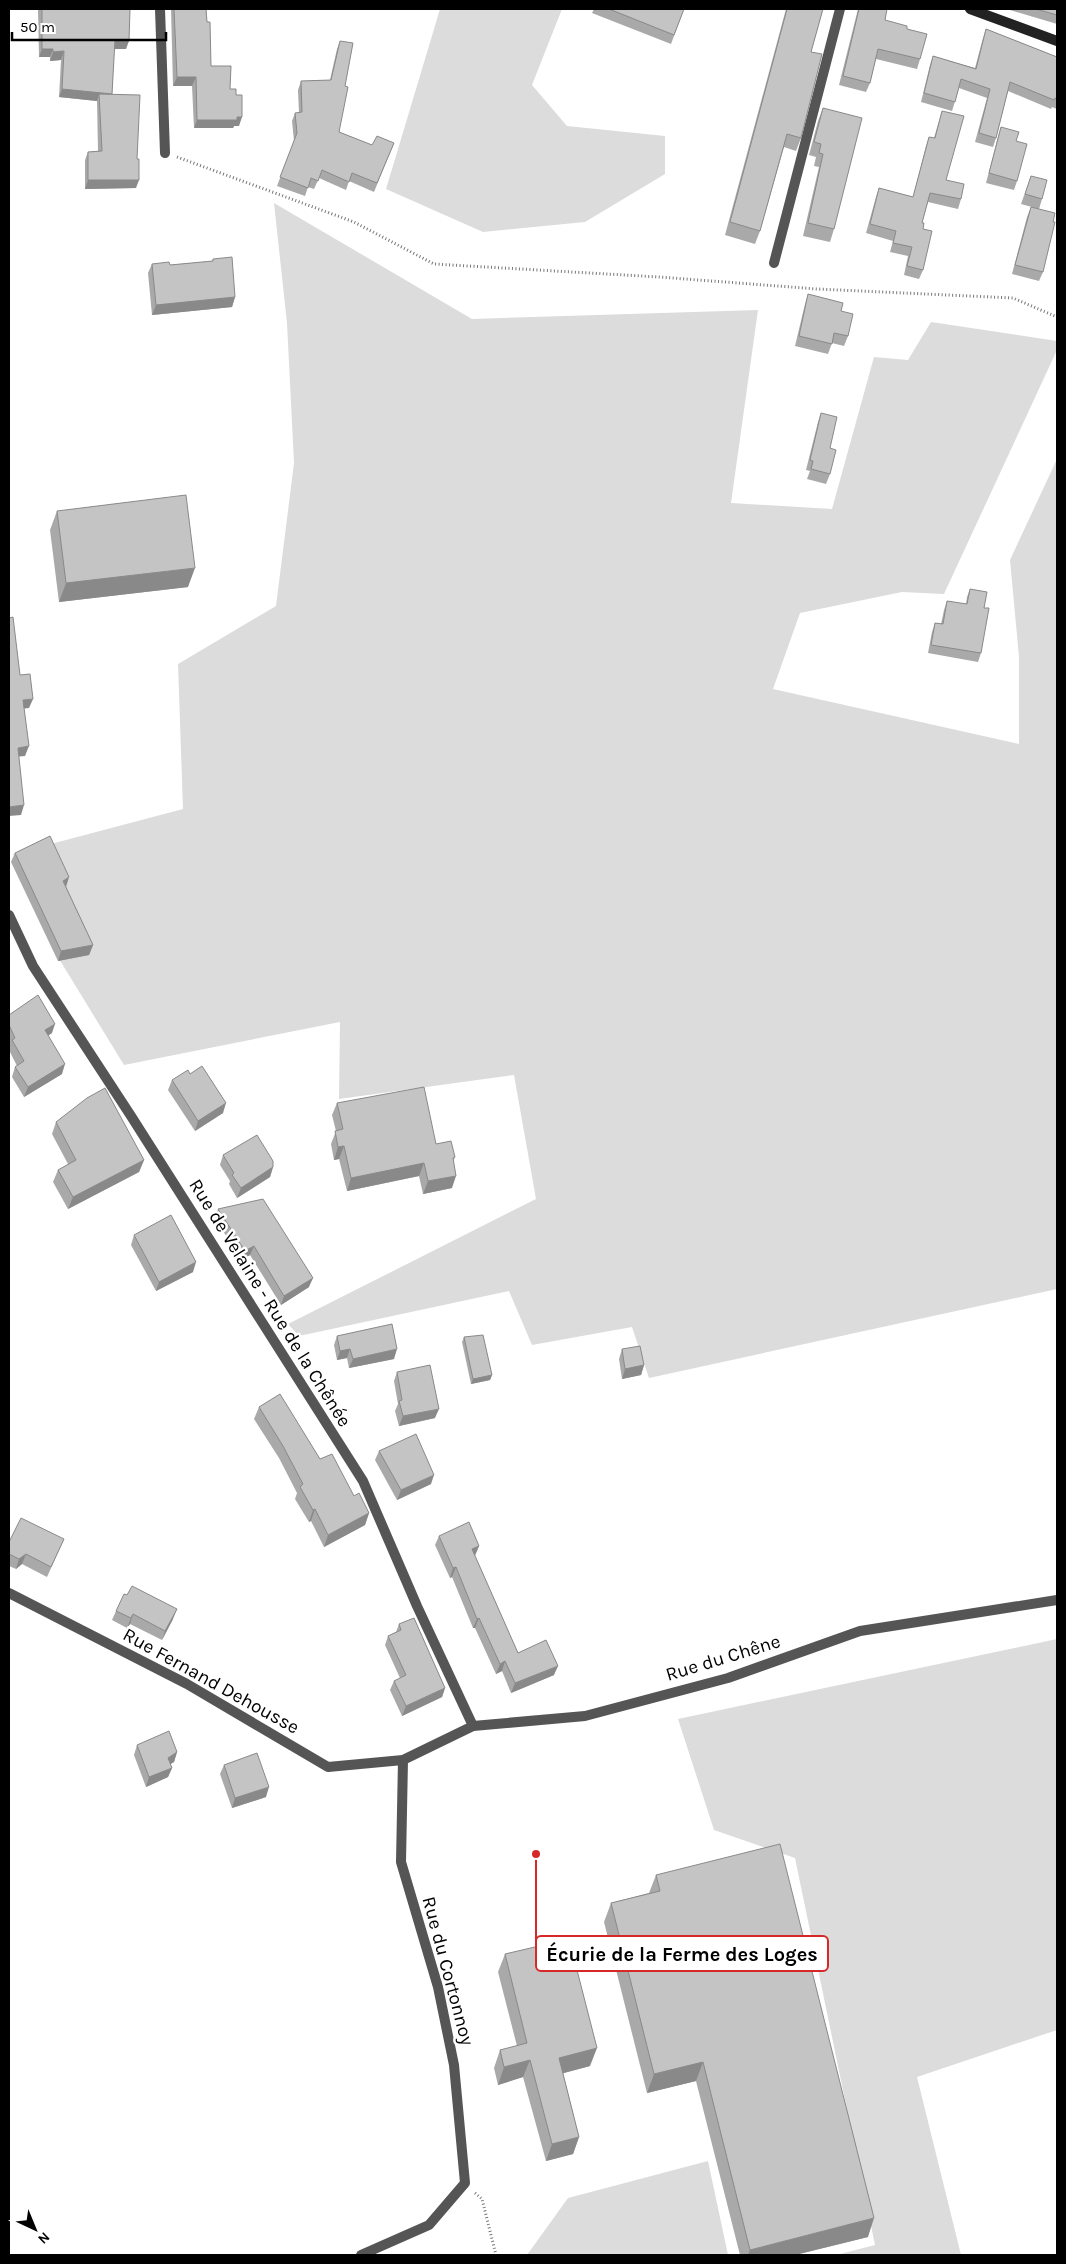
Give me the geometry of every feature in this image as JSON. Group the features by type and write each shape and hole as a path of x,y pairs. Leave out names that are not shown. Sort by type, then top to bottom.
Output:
{"main road":[{"path":"970,9 1057,41"}],"street":[{"path":"160,9 165,153"},
{"path":"774,263 840,9"},
{"name":"Rue de Velaine - Rue de la Chênée","path":"9,915 33,966 131,1116 363,1482 417,1606 473,1726"},
{"name":"Rue Fernand Dehousse","path":"9,1593 187,1684 328,1767 403,1760"},
{"name":"Rue du Chêne","path":"403,1760 473,1726 585,1716 728,1678 860,1631 1057,1600"},
{"name":"Rue du Cortonnoy","path":"403,1760 400,1862 438,1987 454,2065 464,2183"},
{"path":"361,2255 429,2225 464,2183"}],"path":[{"path":"165,153 354,222 434,264 659,277 816,289 1013,298 1057,317"},
{"path":"464,2183 482,2199 496,2255"}],"shaded area":[{"path":"440,9 562,9 532,85 567,126 665,136 665,174 585,222 483,232 386,189"},
{"path":"274,203 472,319 758,310 731,503 832,509 874,357 908,360 931,322 1057,341 1057,350 944,594 902,592 800,613 773,689 1019,744 1019,657 1010,560 1057,459 1057,1289 649,1378 632,1327 532,1345 509,1291 299,1336 288,1324 536,1199 514,1075 339,1099 340,1022 124,1065 56,954 13,854 183,809 178,664 276,606 294,463 287,323"},
{"path":"1057,1639 1057,2030 917,2077 961,2255 836,2255 875,2245 795,1858 714,1830 678,1719"},
{"path":"708,2161 728,2255 527,2255 568,2198"}],"building":[{"path":"42,9 130,9 129,41 115,40 112,94 62,89 64,51 53,52 53,49 42,49"},
{"path":"174,9 206,9 207,22 210,22 211,66 231,66 230,89 236,89 236,95 242,95 242,117 237,117 237,120 197,120 196,77 177,77"},
{"path":"609,9 684,9 674,35"},
{"path":"787,9 823,9 811,52 822,54 801,138 787,134 760,231 730,222"},
{"path":"859,9 887,9 885,20 907,26 907,29 927,34 920,59 878,49 870,83 843,76"},
{"path":"1036,9 1057,9 1057,15"},
{"path":"986,29 1057,57 1057,99 1055,98 1054,100 1010,82 996,138 979,133 990,89 961,79 955,102 924,93 933,56 976,69"},
{"path":"340,41 353,43 345,86 348,87 339,132 372,145 377,136 394,143 377,183 352,173 349,182 322,170 318,181 311,178 308,188 280,177 297,133 295,113 302,112 301,81 331,80"},
{"path":"99,94 140,95 137,159 139,159 139,180 88,180 88,152 102,151"},
{"path":"823,108 862,118 834,229 808,223 823,154 819,153 821,144 814,142"},
{"path":"942,111 964,116 946,180 964,184 961,199 930,193 922,223 924,223 923,229 932,231 923,270 907,266 912,247 893,243 896,231 870,224 879,188 913,197 929,137 935,138"},
{"path":"1001,127 1019,132 1016,141 1027,144 1017,181 989,173"},
{"path":"1031,176 1047,180 1042,199 1025,194"},
{"path":"1031,207 1055,213 1053,222 1055,222 1043,272 1015,265"},
{"path":"232,257 235,297 156,305 152,264 169,262 170,265 213,261 213,259"},
{"path":"808,294 843,303 841,311 853,314 848,336 834,333 832,344 799,336"},
{"path":"821,413 837,417 830,448 836,450 830,474 811,469 813,461 810,460"},
{"path":"186,495 195,568 66,583 57,511"},
{"path":"970,589 987,592 984,608 989,608 981,653 931,645 935,623 943,624 947,601 967,604"},
{"path":"13,617 20,675 30,674 33,699 23,700 29,746 18,748 24,805 9,807 9,618"},
{"path":"50,836 69,877 63,881 93,945 61,951 15,853"},
{"path":"38,995 55,1024 45,1030 65,1064 28,1087 15,1067 24,1061 12,1040 15,1038 9,1025 9,1015"},
{"path":"202,1066 226,1103 198,1121 172,1080 188,1070 190,1074"},
{"path":"424,1087 436,1144 451,1141 455,1157 453,1158 456,1176 428,1181 424,1163 351,1178 344,1146 338,1147 335,1131 343,1129 337,1103"},
{"path":"105,1088 144,1160 73,1197 58,1170 76,1160 56,1122 87,1098"},
{"path":"257,1135 273,1161 273,1167 241,1188 232,1175 234,1173 223,1155"},
{"path":"263,1199 313,1278 284,1296 254,1246 245,1251 218,1209"},
{"path":"171,1215 196,1262 159,1282 134,1235"},
{"path":"392,1324 397,1349 353,1359 350,1349 340,1351 337,1336"},
{"path":"483,1335 492,1375 473,1379 464,1337"},
{"path":"640,1346 644,1365 625,1369 622,1349"},
{"path":"430,1365 439,1409 403,1416 399,1401 402,1400 397,1372"},
{"path":"280,1394 320,1459 332,1454 354,1496 359,1493 369,1513 328,1535 315,1509 313,1510 300,1487 303,1484 283,1446 259,1407"},
{"path":"416,1434 434,1475 401,1490 379,1451"},
{"path":"21,1518 64,1539 51,1567 26,1554 19,1559 9,1554 9,1542"},
{"path":"469,1522 479,1546 472,1549 518,1653 546,1640 558,1666 515,1683 505,1661 500,1664 479,1618 477,1619 456,1567 453,1568 439,1536"},
{"path":"132,1586 177,1609 165,1631 133,1614 131,1618 116,1611 124,1594 127,1595"},
{"path":"414,1618 445,1688 406,1706 394,1681 406,1675 388,1636 401,1630 399,1624"},
{"path":"169,1731 177,1752 168,1758 172,1768 149,1777 137,1745"},
{"path":"257,1753 269,1787 235,1798 224,1765"},
{"path":"780,1844 874,2218 750,2250 703,2062 654,2074 611,1903 660,1891 656,1875"},
{"path":"569,1939 597,2048 559,2058 579,2137 552,2144 530,2060 504,2067 500,2050 527,2043 505,1954"}],"place":[{"name":"Écurie de la Ferme des Loges","path":"536,1854"}]}
